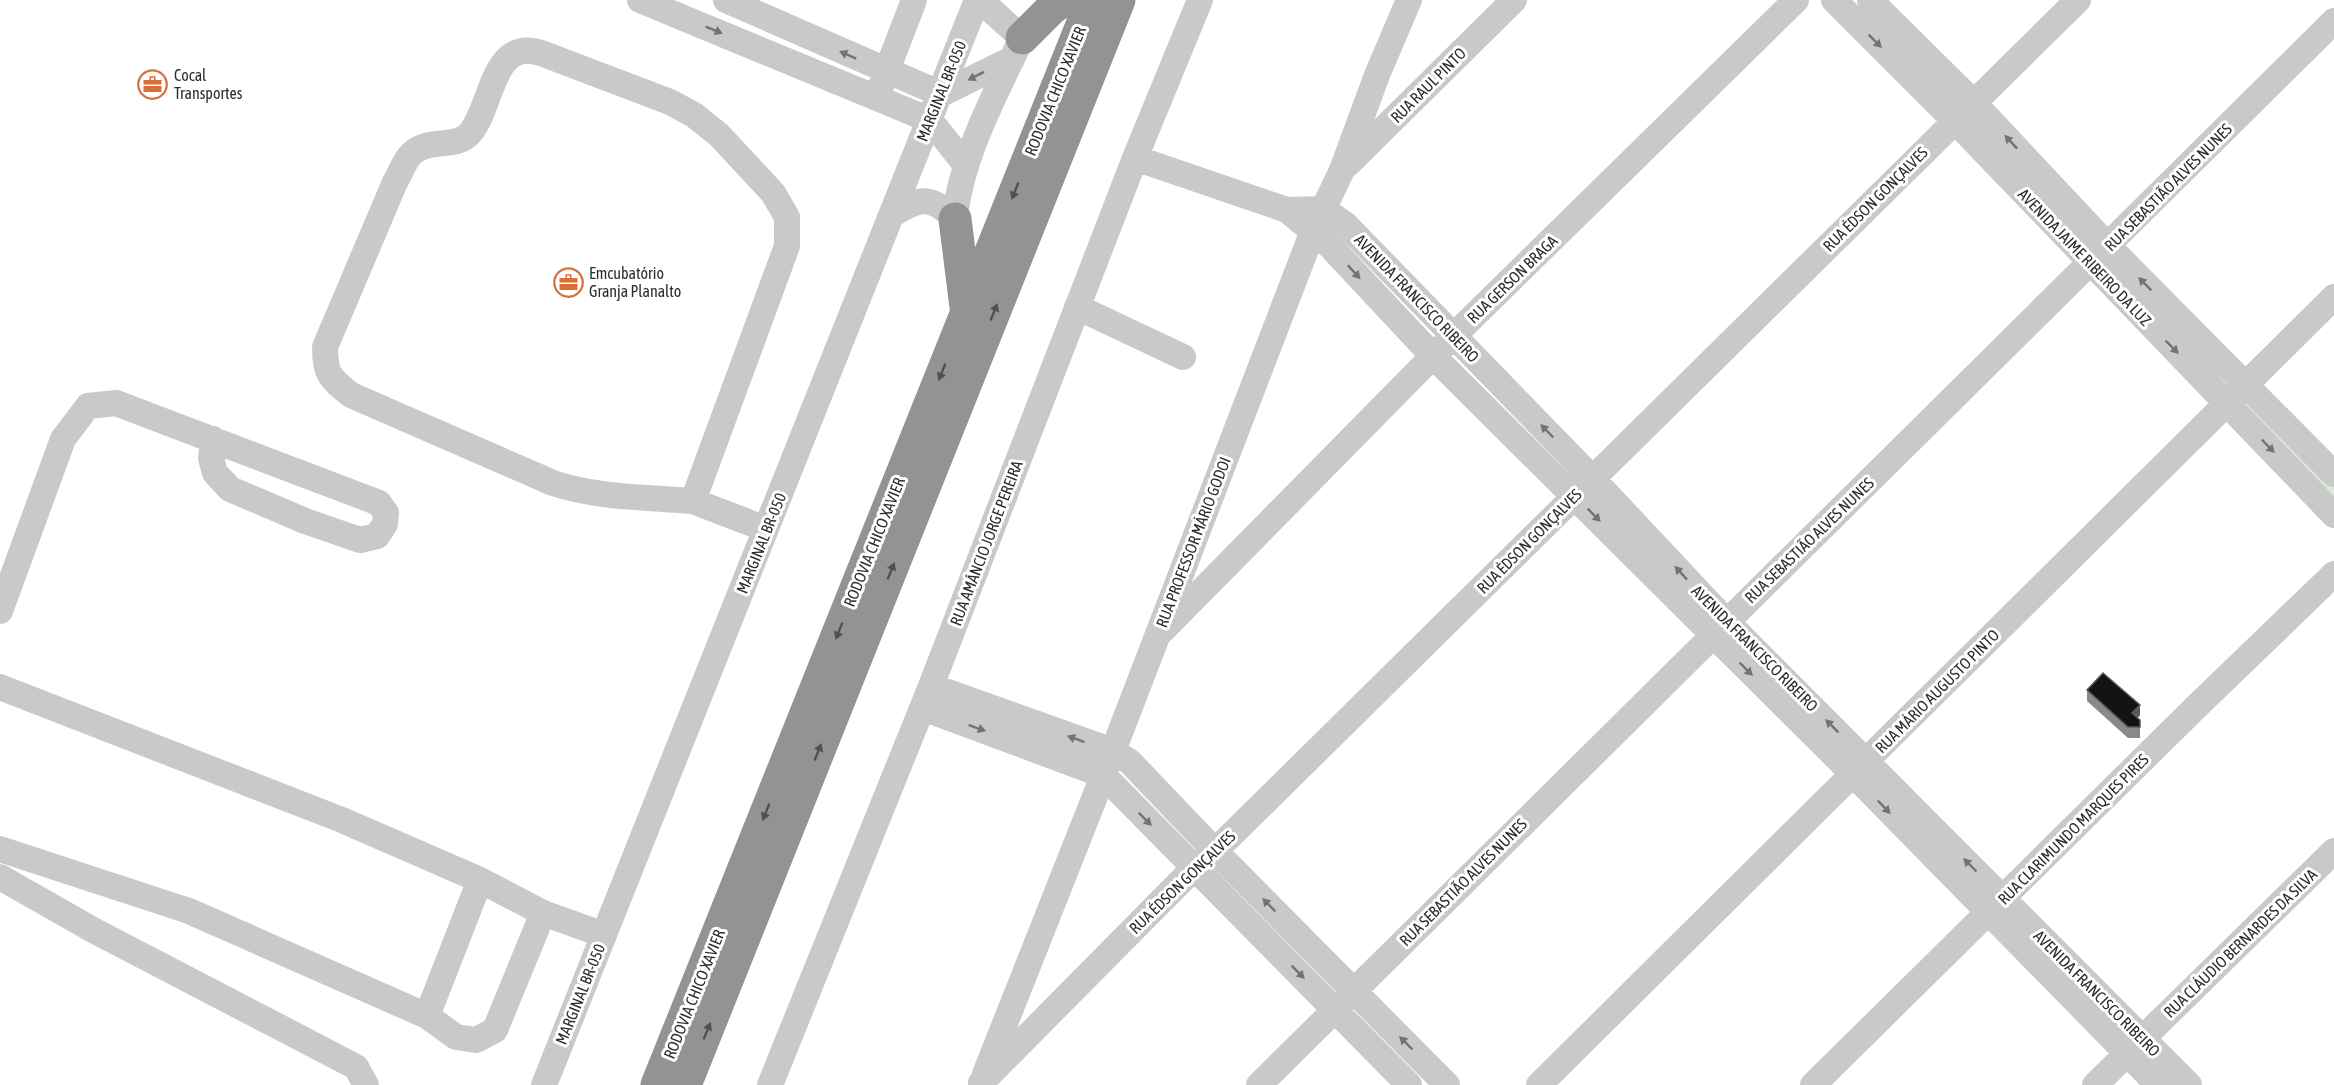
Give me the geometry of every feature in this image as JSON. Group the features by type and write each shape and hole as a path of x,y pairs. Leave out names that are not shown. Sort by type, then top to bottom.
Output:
{"highway":[{"path":"1017,48 1052,8 1064,0"},
{"name":"RODOVIA CHICO XAVIER","path":"657,1085 1092,0"},
{"name":"RODOVIA CHICO XAVIER","path":"686,1085 1119,0"},
{"path":"955,219 967,310"}],"street":[{"path":"640,0 687,9 877,98 930,120 965,164"},
{"path":"726,0 886,72 941,94 1017,48"},
{"path":"877,98 914,0"},
{"path":"979,0 1017,48"},
{"name":"MARGINAL BR-050","path":"544,1085 979,0"},
{"name":"RUA AMÂNCIO JORGE PEREIRA","path":"770,1085 927,697 1135,158 1200,0"},
{"name":"RUA PROFESSOR MÁRIO GODOI","path":"981,1084 1113,751 1318,220 1342,170 1377,75 1409,0"},
{"name":"RUA RAUL PINTO","path":"1342,170 1514,0"},
{"name":"RUA GERSON BRAGA","path":"1155,638 1433,356 1796,0"},
{"name":"AVENIDA JAIME RIBEIRO DA LUZ","path":"1834,0 1954,120 2090,264 2334,515"},
{"name":"AVENIDA JAIME RIBEIRO DA LUZ","path":"1870,0 1973,102 2108,246 2334,474"},
{"name":"RUA ÉDSON GONÇALVES","path":"981,1084 1194,868 1215,850 2078,0"},
{"name":"RUA SEBASTIÃO ALVES NUNES","path":"1259,1085 2334,21"},
{"path":"955,219 958,190 965,164 1017,48"},
{"path":"693,501 787,246 787,217 774,193 719,135 694,115 670,102 541,53 530,49 519,51 510,56 499,68 480,119 470,135 458,142 429,143 409,156 395,182 325,347 325,367 334,382 351,395 553,483 575,490 597,493 693,501 766,529"},
{"path":"1135,158 1318,220"},
{"path":"892,215 913,202 922,200 943,207 955,219"},
{"name":"AVENIDA FRANCISCO RIBEIRO","path":"1318,220 1346,225 1454,336 1584,487 1719,628 2135,1045 2189,1085"},
{"name":"AVENIDA FRANCISCO RIBEIRO","path":"1318,220 1433,356 1584,487"},
{"name":"RUA MÁRIO AUGUSTO PINTO","path":"1539,1085 2334,297"},
{"path":"1077,307 1183,357"},
{"path":"0,611 63,439 88,406 116,403 213,439 379,503 386,513 385,524 377,536 360,540 305,521 230,489 215,473 211,458 213,439"},
{"name":"RUA CLARIMUNDO MARQUES PIRES","path":"1814,1085 2334,574"},
{"path":"0,687 331,815 480,880 543,913 604,935"},
{"path":"927,697 1113,751 1130,762 1447,1085"},
{"path":"927,697 1103,775 1408,1085"},
{"path":"0,849 189,911 427,1016 456,1037 476,1040 495,1030 543,913"},
{"name":"RUA CLÁUDIO BERNARDES DA SILVA","path":"2094,1085 2334,851"},
{"path":"0,877 93,930 356,1067 366,1085"},
{"path":"427,1016 480,880"},
{"name":"AVENIDA FRANCISCO RIBEIRO","path":"2135,1045 2158,1085"}],"green space":[{"path":"2252,403 2334,483 2334,504 2246,405"}],"building":[{"path":"2103,673 2140,705 2132,713 2140,720 2140,727 2128,727 2087,690"}],"place":[{"name":"Cocal Transportes","path":"153,84"},
{"name":"Emcubatório Granja Planalto","path":"568,282"}]}
